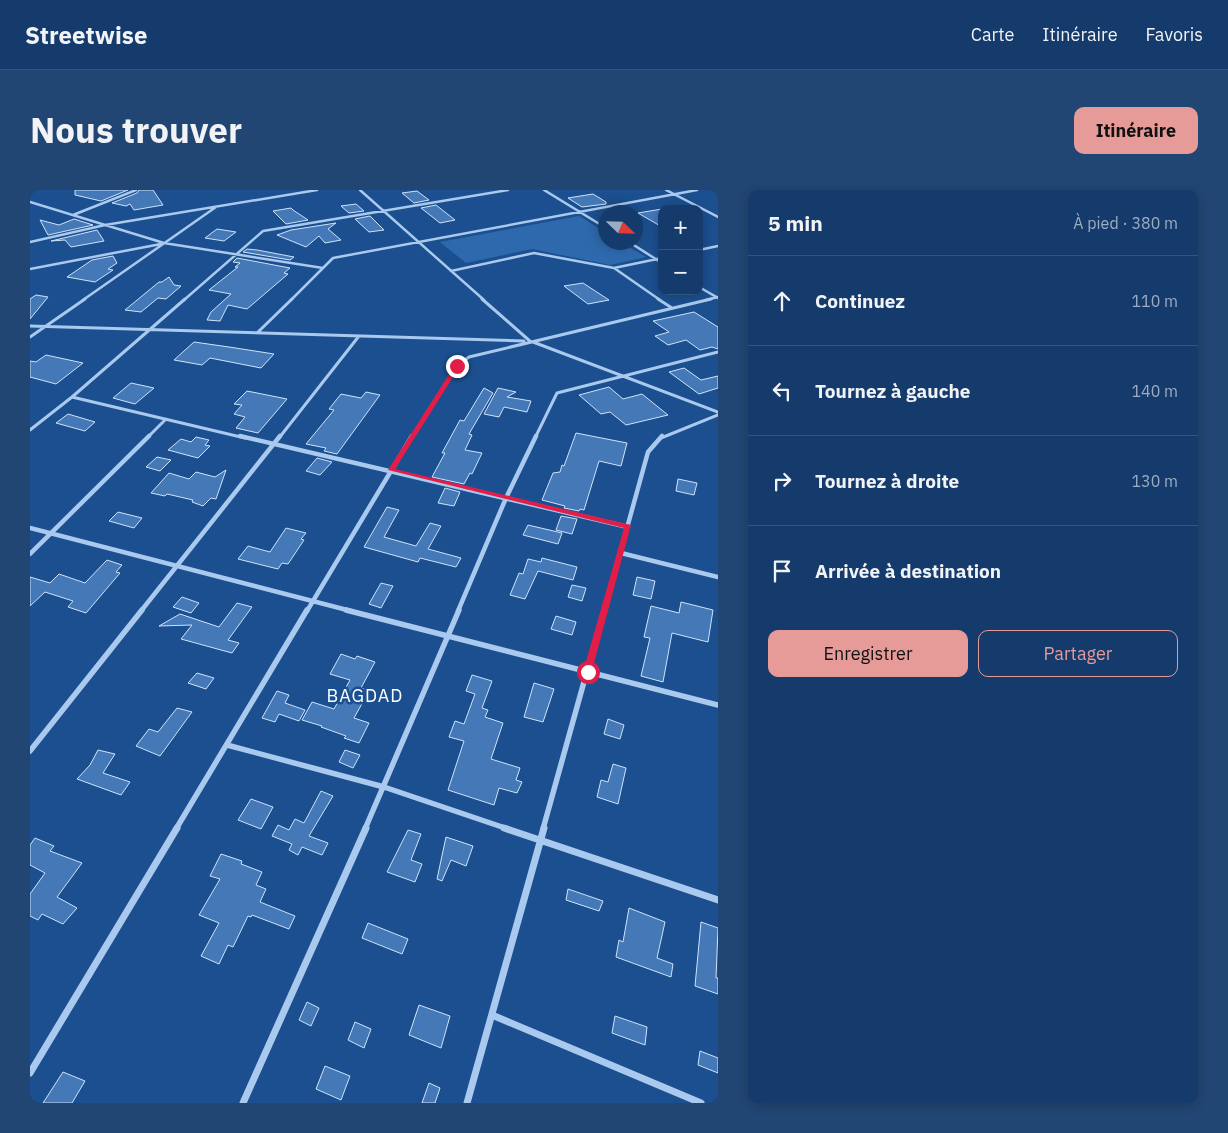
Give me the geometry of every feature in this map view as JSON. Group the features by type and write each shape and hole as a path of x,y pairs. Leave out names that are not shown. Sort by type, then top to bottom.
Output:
{"street":[{"path":"73,215 136,190"},
{"path":"30,242 105,225 317,190"},
{"path":"360,190 532,342"},
{"path":"30,430 72,397 263,231 508,190"},
{"path":"544,190 598,223"},
{"path":"666,190 718,218"},
{"path":"258,332 333,258 697,190"},
{"path":"30,202 164,243 323,268"},
{"path":"30,337 218,206"},
{"path":"30,269 164,243"},
{"path":"703,249 718,246"},
{"path":"640,250 656,260"},
{"path":"451,271 534,253 614,268 656,260"},
{"path":"614,268 672,308"},
{"path":"703,289 717,298"},
{"path":"30,1074 391,470 457,366 469,357 717,298"},
{"path":"30,326 532,342 718,413"},
{"path":"30,752 359,336"},
{"path":"243,1103 384,787 506,498 557,393 718,352"},
{"path":"72,397 391,470 628,527"},
{"path":"467,1103 648,452 662,436 718,413"},
{"path":"30,554 166,419"},
{"path":"30,528 718,705"},
{"path":"621,553 718,577"},
{"path":"228,745 384,787 718,900"},
{"path":"492,1015 701,1103"}],"shaded area":[{"path":"579,216 598,228 598,250 634,250 646,257 610,265 532,249 466,263 440,242"}],"building":[{"path":"75,190 128,190 101,201 75,195"},
{"path":"139,190 153,190 163,205 134,210 130,204 126,206 112,203 137,193"},
{"path":"417,191 429,200 414,203 402,193"},
{"path":"593,194 606,202 606,204 582,207 568,198"},
{"path":"356,204 364,211 349,213 341,206"},
{"path":"436,205 455,220 440,223 421,208"},
{"path":"291,208 308,220 286,224 273,211"},
{"path":"658,210 658,225 643,216 643,212"},
{"path":"370,216 384,230 369,232 355,219"},
{"path":"74,219 93,225 48,235 40,220 59,225"},
{"path":"336,223 328,229 341,240 325,243 319,236 306,247 277,235 291,230"},
{"path":"217,229 236,232 224,241 205,238"},
{"path":"97,230 104,241 71,247 65,240 51,241"},
{"path":"247,249 294,257 290,260 243,252"},
{"path":"113,256 117,263 108,269 113,270 95,282 67,277 92,260"},
{"path":"237,258 290,268 284,273 288,274 247,309 228,305 220,321 207,320 211,312 231,294 209,290 238,267 235,267 240,263 233,262"},
{"path":"169,277 174,285 181,286 166,299 158,298 141,312 125,310 159,282"},
{"path":"583,283 609,300 588,304 564,286"},
{"path":"36,295 48,297 30,319 30,299"},
{"path":"694,312 718,327 718,349 712,347 700,350 686,340 668,345 655,336 669,332 653,321"},
{"path":"194,342 274,354 261,368 210,358 202,365 174,360"},
{"path":"46,355 83,363 56,384 30,377 30,361 36,362"},
{"path":"684,368 701,380 718,376 718,388 699,394 669,372"},
{"path":"131,383 154,388 135,404 113,398"},
{"path":"609,387 623,399 642,394 668,415 626,425 610,412 601,414 579,395"},
{"path":"484,388 493,393 469,434 472,435 465,450 482,453 472,474 470,473 464,484 432,477 445,453 442,453 460,420 464,421"},
{"path":"498,388 516,392 507,397 531,401 527,412 504,407 499,417 484,414"},
{"path":"247,391 287,399 258,433 236,428 245,417 234,414 242,405 234,404"},
{"path":"366,392 380,395 337,454 324,451 326,448 306,444 334,410 329,409 341,394 361,398"},
{"path":"68,414 95,422 85,431 56,423"},
{"path":"576,433 627,443 621,466 599,461 584,510 580,509 579,511 542,500 553,473 560,472 562,465 564,466"},
{"path":"196,437 209,440 205,445 210,446 198,458 168,450 181,439 191,442"},
{"path":"157,457 171,460 160,471 146,467"},
{"path":"317,458 332,462 320,475 306,471"},
{"path":"226,470 216,499 211,498 203,506 192,502 193,500 167,494 165,496 151,493 169,473 189,479 196,472 215,477"},
{"path":"678,479 697,483 694,495 676,491"},
{"path":"445,488 460,492 454,506 438,503"},
{"path":"387,507 399,510 384,537 416,546 430,523 441,526 428,549 461,558 456,567 420,558 418,562 364,547"},
{"path":"118,512 142,518 134,528 109,521"},
{"path":"561,516 577,519 572,534 556,530"},
{"path":"528,525 562,533 558,544 523,535"},
{"path":"286,528 306,533 301,539 304,540 288,564 282,563 278,569 238,559 248,546 270,552"},
{"path":"542,558 577,567 573,580 538,571 525,599 510,595 519,573 523,574 528,559 541,562"},
{"path":"107,560 122,565 116,572 120,573 86,613 68,607 73,601 45,592 30,606 30,577 50,583 59,574 85,583"},
{"path":"637,577 655,581 651,599 633,595"},
{"path":"381,583 393,586 381,608 369,604"},
{"path":"572,585 586,588 582,601 568,597"},
{"path":"182,597 199,603 191,613 173,607"},
{"path":"681,602 713,610 708,642 672,633 663,682 641,676 650,638 644,637 651,606 679,613"},
{"path":"237,603 252,607 228,640 239,643 232,653 181,639 192,625 159,626 180,614 219,627"},
{"path":"556,616 576,622 572,635 551,629"},
{"path":"341,654 355,659 357,656 375,662 361,688 369,691 354,718 369,723 359,743 344,738 346,736 322,726 302,720 312,702 334,709 350,680 330,674"},
{"path":"197,673 214,678 206,689 188,683"},
{"path":"472,675 492,681 482,708 488,710 485,717 503,723 491,759 520,768 516,780 522,782 517,793 499,788 494,805 448,790 464,741 449,737 455,721 464,724 475,694 466,691"},
{"path":"534,683 554,689 543,722 524,717"},
{"path":"277,691 289,695 285,703 305,710 299,721 279,714 275,722 262,718"},
{"path":"177,708 192,712 160,756 136,746 149,729 158,732"},
{"path":"608,719 624,725 620,739 604,734"},
{"path":"98,750 115,754 103,773 130,782 121,795 77,779 90,765"},
{"path":"345,750 360,755 353,768 339,762"},
{"path":"613,764 626,768 618,804 597,797 601,780 608,782"},
{"path":"321,791 333,796 309,836 328,843 322,855 302,847 298,855 289,850 292,844 272,836 278,825 289,830 295,819 304,823"},
{"path":"251,799 273,807 261,829 238,820"},
{"path":"408,830 421,834 411,860 422,864 415,882 387,872"},
{"path":"446,837 473,846 466,866 451,860 442,881 437,879"},
{"path":"35,838 54,846 50,851 82,863 57,897 77,908 63,924 42,914 38,920 30,916 30,894 45,873 30,865 30,845"},
{"path":"221,854 242,861 241,864 262,872 256,885 266,889 260,902 295,916 289,929 252,915 251,917 248,916 233,947 228,945 219,964 201,956 219,923 199,915 220,879 210,876"},
{"path":"568,889 603,901 599,911 566,900"},
{"path":"629,908 665,922 657,958 673,964 671,977 616,957 619,940 623,942"},
{"path":"701,922 718,928 716,978 718,978 718,994 695,986"},
{"path":"368,923 408,939 402,954 362,938"},
{"path":"307,1002 319,1008 311,1026 299,1020"},
{"path":"419,1005 450,1016 441,1048 409,1035"},
{"path":"615,1016 647,1027 645,1045 612,1033"},
{"path":"355,1022 371,1029 364,1048 348,1040"},
{"path":"700,1051 718,1058 718,1073 698,1065"},
{"path":"325,1066 350,1076 341,1100 316,1089"},
{"path":"63,1072 85,1081 72,1103 43,1103"},
{"path":"429,1083 440,1088 435,1103 422,1103"}],"district":[{"name":"BAGDAD","path":"365,695"}],"route":[{"path":"457,366 391,470 628,527 588,672"}]}
